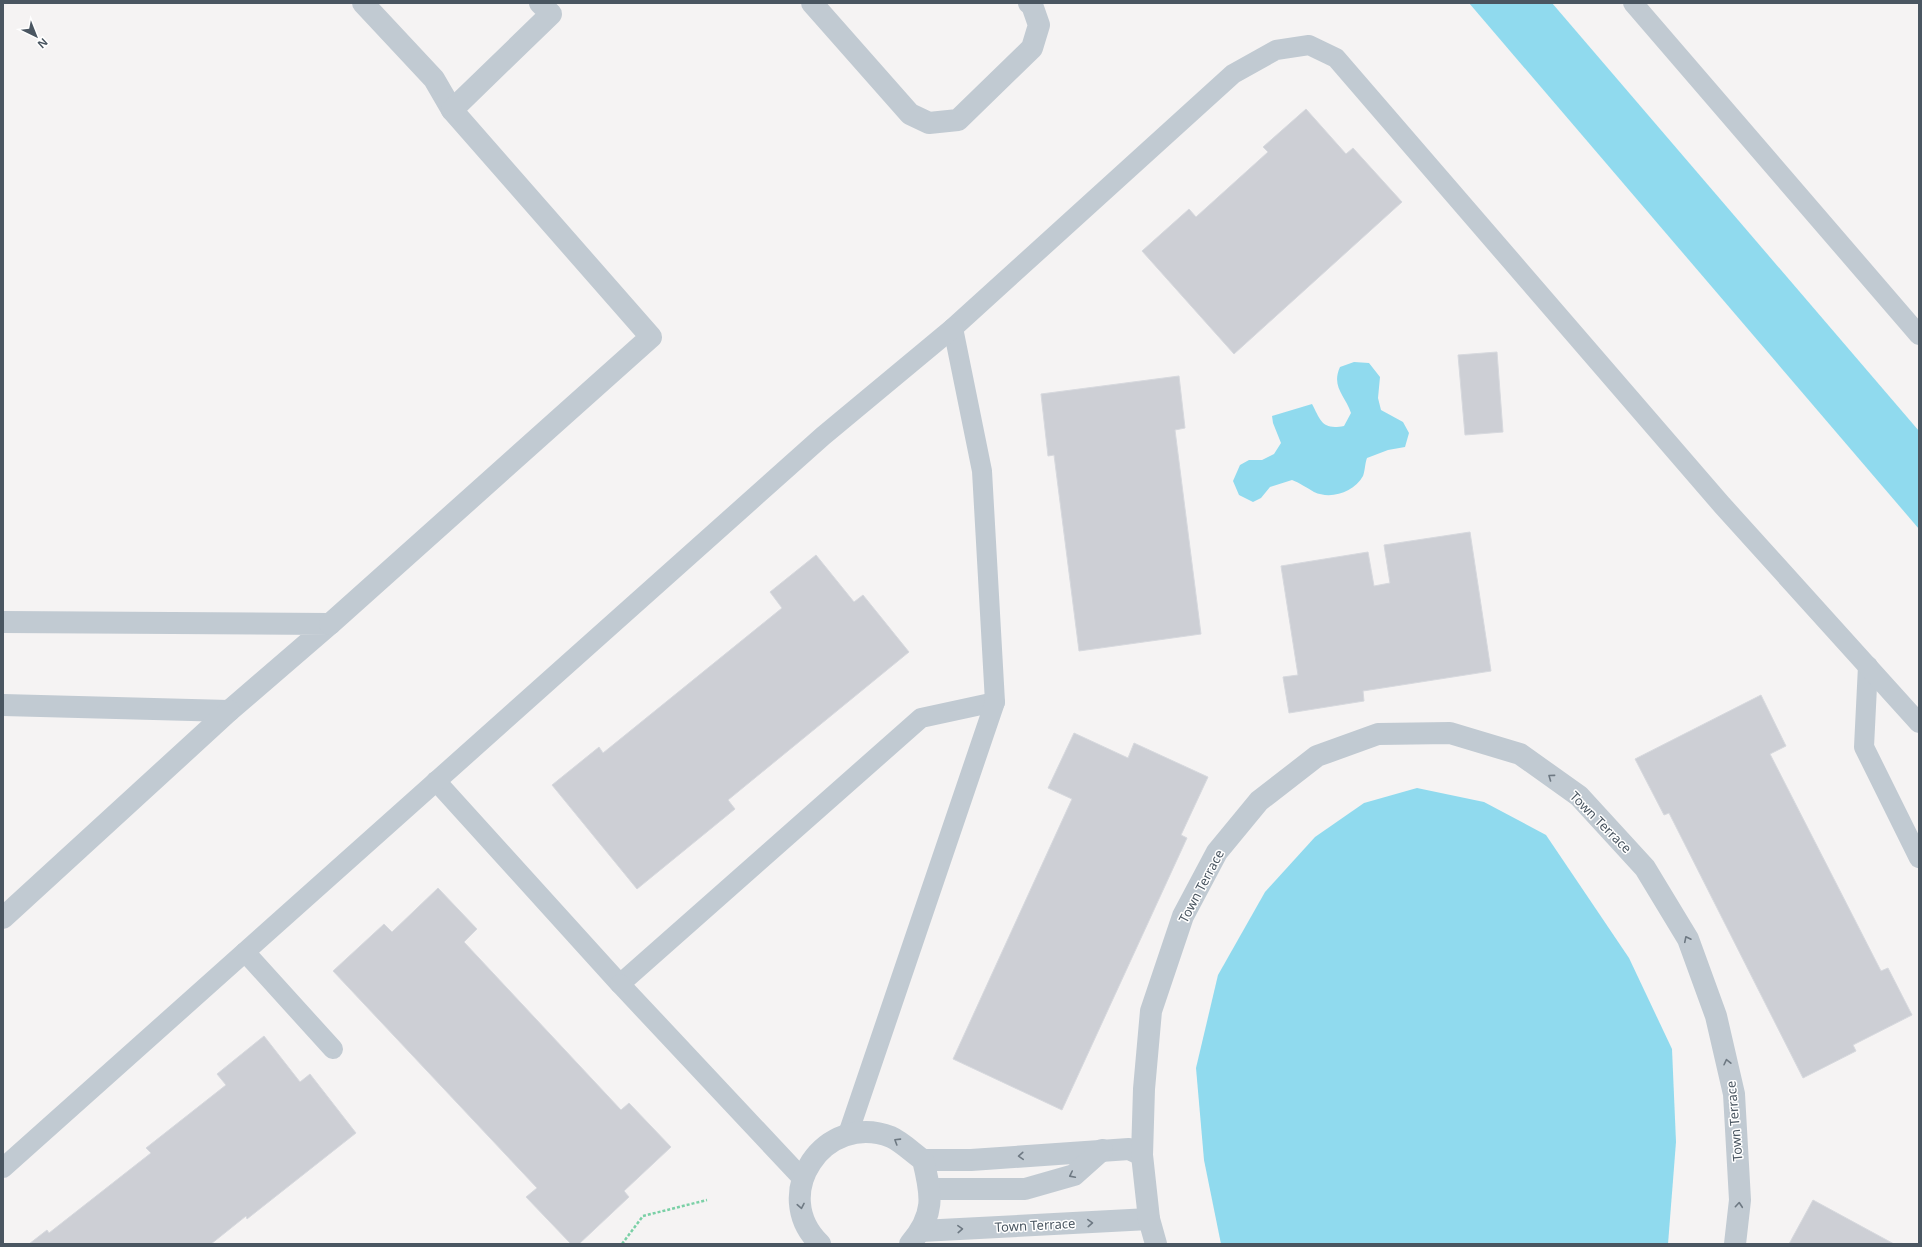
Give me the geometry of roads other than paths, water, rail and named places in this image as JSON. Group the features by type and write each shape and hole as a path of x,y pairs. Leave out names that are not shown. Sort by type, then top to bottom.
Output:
{"street":[{"path":"3,918 229,711 330,624 651,337 452,110 434,80 362,3"},
{"path":"452,110 551,14 540,3"},
{"path":"812,3 910,114 929,123 958,120 1032,48 1039,25 1032,5 1029,3"},
{"path":"3,622 330,624"},
{"path":"3,705 229,711"},
{"name":"Town Terrace","path":"1156,1244 1149,1219 1142,1155 1144,1089 1151,1011 1183,916 1217,852 1258,801 1317,756 1378,734 1450,733 1520,754 1579,796 1645,868 1688,939 1716,1016 1734,1094 1740,1200 1736,1244"},
{"path":"820,1244 813,1237 803,1219 799,1199 802,1178 812,1159 828,1143 848,1134 870,1132 892,1138 923,1160 971,1160 1129,1149 1142,1155"},
{"path":"930,1189 1025,1189 1074,1175 1102,1150"},
{"path":"915,1238 929,1211 930,1189 923,1160"},
{"name":"Town Terrace","path":"915,1238 1149,1219"}],"lane":[{"path":"1633,3 1919,335"},
{"path":"3,1168 823,436 952,328 1233,74 1276,50 1310,45 1336,58 1722,505 1919,723"},
{"path":"848,1134 995,702 982,471 952,328"},
{"path":"1868,666 1864,747 1919,858"},
{"path":"620,984 921,718 995,702"},
{"path":"436,782 620,984 802,1178"},
{"path":"245,952 333,1049"}],"water":[{"path":"1469,3 1552,3 1919,431 1919,529"},
{"path":"1354,362 1369,363 1380,377 1378,398 1381,410 1403,422 1409,433 1405,447 1388,450 1367,458 1363,476 1359,482 1342,493 1335,495 1321,494 1314,492 1292,480 1270,487 1261,498 1253,502 1239,495 1233,481 1240,465 1249,460 1262,460 1274,454 1281,443 1273,423 1272,416 1312,404 1323,423 1331,427 1344,426 1351,413 1340,391 1337,380 1340,367"},
{"path":"1417,788 1484,802 1546,835 1629,958 1672,1049 1676,1142 1668,1244 1221,1244 1204,1160 1196,1068 1218,975 1265,892 1315,837 1364,803"}]}
